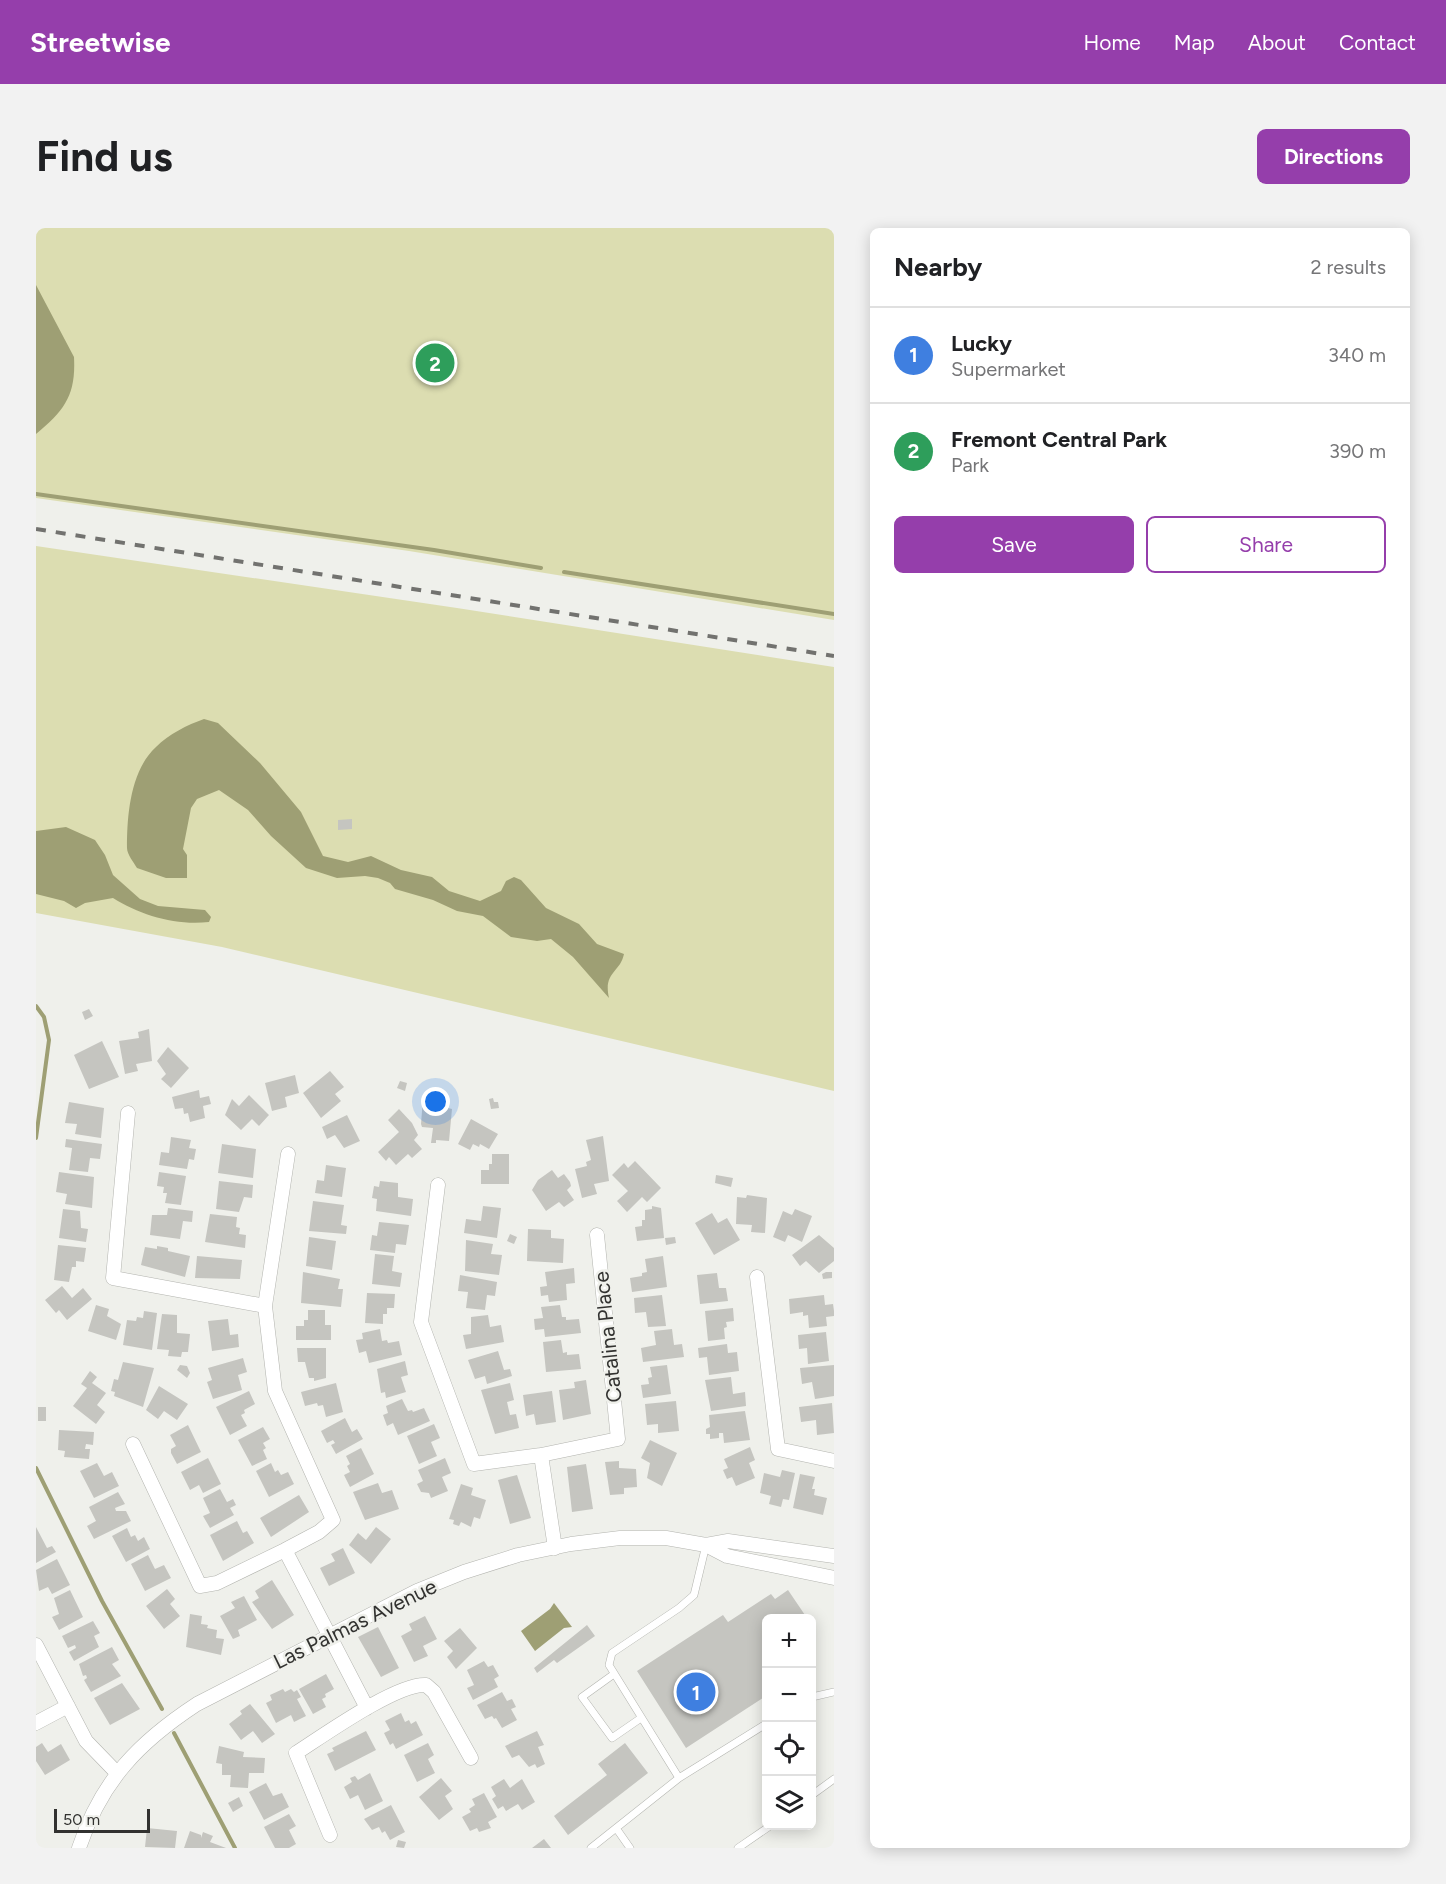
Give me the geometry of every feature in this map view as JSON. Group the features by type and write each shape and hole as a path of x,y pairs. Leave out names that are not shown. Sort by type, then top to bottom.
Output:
{"street":[{"path":"128,1113 113,1278 265,1306"},
{"path":"133,1444 200,1586 218,1583 285,1550 319,1532 333,1520 275,1391 265,1306 288,1154"},
{"path":"438,1185 421,1322 474,1464 541,1455 555,1548"},
{"name":"Catalina Place","path":"541,1455 618,1439 597,1235"},
{"path":"757,1277 778,1449 834,1461"},
{"name":"Las Palmas Avenue","path":"79,1848 99,1800 116,1772 142,1745 197,1704 417,1591 464,1572 518,1555 585,1541 642,1537 706,1545 728,1540 834,1556"},
{"name":"Las Palmas Avenue","path":"706,1545 727,1556 834,1578"},
{"path":"285,1550 368,1708"},
{"path":"36,1645 86,1741 116,1772"},
{"path":"330,1835 296,1753 368,1708 416,1684 426,1685 434,1692 471,1758"},
{"path":"36,1723 68,1706"}],"lane":[{"path":"679,1778 609,1665 612,1653 679,1608 694,1595 706,1545"},
{"path":"614,1674 582,1697 612,1738 641,1718"},
{"path":"816,1696 834,1692"},
{"path":"591,1848 679,1778 762,1726"},
{"path":"816,1792 834,1779"},
{"path":"616,1828 630,1848"},
{"path":"738,1848 764,1830"}],"shaded area":[{"path":"36,228 834,228 834,620 409,551 36,498"},
{"path":"36,285 74,357 74,370 71,392 67,401 36,434"},
{"path":"36,546 457,608 834,667 834,1091 222,947 36,913"},
{"path":"204,719 218,723 260,763 301,812 323,856 348,862 371,856 401,870 432,877 449,891 480,901 501,891 506,881 514,877 521,880 546,908 579,924 597,944 624,954 608,983 609,998 573,957 551,939 537,941 511,937 483,916 457,911 433,900 395,889 390,883 378,878 365,876 337,878 306,868 271,836 248,810 219,790 197,799 191,808 183,849 187,855 187,878 166,878 137,868 127,850 127,835 129,808 140,768 156,747 167,738"},
{"path":"66,827 95,840 105,855 113,875 140,899 158,906 205,910 211,917 209,922 171,921 159,918 113,898 85,903 76,908 64,901 36,894 36,831"},
{"path":"554,1603 572,1627 564,1628 535,1651 521,1631 550,1609"}],"building":[{"path":"352,819 352,829 338,830 338,820"},
{"path":"89,1009 93,1016 85,1020 82,1012"},
{"path":"149,1029 152,1061 136,1064 138,1071 125,1074 119,1041 139,1038 138,1032"},
{"path":"102,1041 119,1077 89,1089 74,1055"},
{"path":"168,1047 189,1068 171,1088 161,1079 166,1074 157,1061"},
{"path":"330,1071 344,1087 335,1094 341,1101 321,1118 303,1093"},
{"path":"295,1075 299,1093 285,1097 287,1107 272,1111 265,1083"},
{"path":"400,1081 407,1083 405,1091 397,1088"},
{"path":"199,1090 200,1098 209,1096 211,1104 203,1106 205,1118 190,1122 188,1113 184,1114 183,1108 175,1109 172,1097"},
{"path":"249,1095 269,1115 259,1126 252,1119 241,1130 225,1115 232,1099 239,1106"},
{"path":"423,1098 448,1102 448,1108 452,1109 449,1141 436,1140 436,1143 431,1143 433,1128 422,1127 421,1124"},
{"path":"493,1098 494,1102 498,1102 499,1108 491,1109 489,1099"},
{"path":"69,1102 104,1108 101,1138 75,1134 77,1124 65,1123"},
{"path":"399,1109 412,1123 418,1135 414,1140 422,1149 412,1158 408,1154 396,1165 389,1157 386,1161 378,1152 399,1132 388,1120"},
{"path":"347,1115 360,1141 344,1148 335,1135 327,1139 322,1127"},
{"path":"471,1119 498,1134 489,1149 480,1144 479,1147 473,1144 470,1150 458,1144"},
{"path":"603,1136 609,1181 594,1184 597,1194 582,1198 575,1169 587,1166 586,1162 591,1160 586,1140"},
{"path":"171,1137 191,1140 189,1148 196,1149 194,1160 189,1159 187,1169 159,1165 161,1152 169,1153"},
{"path":"66,1139 102,1144 100,1159 90,1158 88,1172 69,1170 72,1148 65,1147"},
{"path":"222,1144 256,1149 253,1178 218,1173"},
{"path":"492,1154 509,1154 509,1184 481,1184 481,1170 489,1170 489,1164 492,1164"},
{"path":"635,1161 661,1188 647,1202 642,1197 627,1212 617,1201 628,1191 612,1175 624,1163 628,1168"},
{"path":"326,1165 346,1168 342,1197 315,1193 317,1180 324,1181"},
{"path":"552,1170 558,1178 564,1174 570,1182 571,1186 567,1190 574,1200 564,1207 559,1202 546,1211 532,1190 538,1180"},
{"path":"59,1172 94,1177 92,1208 65,1204 67,1194 56,1192"},
{"path":"159,1172 186,1176 181,1205 165,1203 167,1193 163,1193 164,1187 157,1186"},
{"path":"716,1175 733,1178 731,1187 715,1183"},
{"path":"219,1181 253,1185 252,1198 244,1197 239,1212 216,1209"},
{"path":"380,1181 398,1183 398,1197 413,1199 411,1216 376,1211 377,1199 372,1198 374,1186 379,1187"},
{"path":"747,1195 767,1198 765,1233 751,1232 752,1225 736,1224 737,1197 746,1198"},
{"path":"313,1201 344,1205 341,1225 347,1226 346,1234 309,1231"},
{"path":"483,1206 501,1208 497,1238 464,1233 466,1219 481,1221"},
{"path":"652,1206 661,1208 664,1238 637,1241 635,1227 642,1226 642,1220 645,1220 645,1210 652,1209"},
{"path":"168,1208 193,1211 192,1222 183,1221 180,1239 150,1235 152,1215 167,1215"},
{"path":"63,1209 80,1211 81,1228 88,1229 86,1242 59,1238"},
{"path":"795,1209 812,1216 802,1242 788,1235 785,1242 773,1237 783,1211 792,1215"},
{"path":"712,1213 718,1223 727,1218 740,1240 714,1255 695,1223"},
{"path":"210,1214 237,1217 236,1227 240,1228 239,1234 246,1235 245,1248 205,1242"},
{"path":"379,1222 409,1225 406,1245 396,1244 395,1253 370,1250 372,1235 377,1236"},
{"path":"528,1229 551,1230 551,1238 564,1239 563,1263 527,1261"},
{"path":"510,1234 517,1237 514,1244 507,1241"},
{"path":"819,1235 834,1248 834,1261 819,1273 806,1261 800,1266 792,1255"},
{"path":"309,1237 336,1241 332,1270 306,1266"},
{"path":"675,1237 676,1243 666,1245 665,1238"},
{"path":"466,1240 493,1244 491,1254 502,1255 499,1275 465,1271"},
{"path":"58,1245 86,1248 84,1262 76,1261 76,1267 72,1267 69,1282 54,1280"},
{"path":"157,1246 190,1256 185,1277 141,1265 145,1247 157,1249"},
{"path":"375,1254 394,1256 392,1271 402,1273 400,1287 372,1284"},
{"path":"197,1256 242,1260 240,1279 195,1278"},
{"path":"663,1256 667,1287 632,1292 630,1278 642,1276 642,1273 647,1272 645,1259"},
{"path":"574,1268 575,1283 566,1284 567,1300 549,1302 548,1295 541,1296 540,1287 547,1286 545,1272"},
{"path":"303,1272 340,1279 338,1289 343,1289 341,1307 301,1303"},
{"path":"832,1272 832,1278 823,1279 822,1274"},
{"path":"717,1273 719,1288 726,1288 728,1301 700,1304 697,1275"},
{"path":"460,1275 497,1282 495,1296 487,1295 485,1310 466,1308 468,1292 458,1291"},
{"path":"62,1286 72,1298 83,1288 92,1299 67,1320 59,1310 56,1313 45,1300"},
{"path":"367,1293 395,1294 394,1308 387,1308 387,1314 383,1314 383,1324 365,1323"},
{"path":"662,1295 666,1326 648,1327 646,1312 635,1313 634,1298"},
{"path":"824,1295 825,1305 833,1304 834,1311 834,1316 826,1317 827,1326 809,1328 808,1315 803,1316 803,1312 790,1314 789,1299"},
{"path":"96,1305 109,1309 107,1316 121,1324 116,1340 88,1331"},
{"path":"560,1305 562,1317 566,1317 566,1320 579,1319 581,1333 545,1337 544,1329 535,1330 534,1319 543,1318 541,1307"},
{"path":"733,1308 734,1321 726,1322 725,1339 708,1341 705,1311"},
{"path":"308,1310 325,1310 325,1325 331,1325 331,1340 296,1340 296,1326 304,1326 304,1320 308,1320"},
{"path":"144,1311 157,1313 152,1350 123,1345 127,1320 136,1321 137,1317 143,1318"},
{"path":"162,1314 177,1315 177,1333 190,1334 188,1352 182,1352 181,1357 168,1356 169,1350 157,1349"},
{"path":"488,1315 490,1327 501,1325 504,1342 466,1349 463,1335 471,1334 471,1317"},
{"path":"228,1319 230,1335 238,1334 239,1347 212,1351 208,1321"},
{"path":"380,1329 382,1341 387,1340 388,1343 399,1341 402,1355 369,1363 366,1351 359,1353 356,1340 363,1339 362,1333"},
{"path":"672,1329 674,1345 682,1344 684,1357 643,1362 641,1348 656,1345 654,1331"},
{"path":"826,1332 829,1361 808,1364 807,1348 799,1349 798,1335"},
{"path":"561,1340 563,1353 579,1354 581,1369 546,1372 543,1342"},
{"path":"727,1344 728,1353 737,1352 739,1371 709,1375 707,1357 699,1358 698,1348"},
{"path":"297,1348 326,1348 326,1378 314,1381 314,1378 309,1378 305,1362 298,1362"},
{"path":"498,1351 504,1370 510,1369 512,1376 487,1384 485,1376 475,1379 468,1360"},
{"path":"243,1358 247,1372 238,1375 242,1390 213,1399 207,1382 212,1380 208,1368"},
{"path":"405,1361 408,1375 401,1377 406,1392 386,1398 385,1392 381,1393 377,1369"},
{"path":"123,1362 154,1368 143,1407 114,1396 115,1392 111,1391 114,1379 118,1380"},
{"path":"180,1365 187,1366 190,1373 187,1378 177,1370"},
{"path":"667,1365 671,1394 643,1398 641,1385 649,1384 648,1378 652,1377 650,1367"},
{"path":"834,1365 834,1396 815,1399 812,1382 802,1384 800,1368"},
{"path":"90,1371 97,1377 92,1383 106,1393 97,1405 105,1412 96,1424 73,1406 87,1388 81,1384"},
{"path":"731,1377 733,1394 745,1392 746,1406 711,1411 705,1380"},
{"path":"586,1380 591,1414 563,1420 559,1390 575,1388 574,1382"},
{"path":"336,1383 343,1412 326,1417 323,1405 318,1406 317,1403 305,1406 301,1392"},
{"path":"510,1383 514,1400 507,1402 510,1415 516,1414 519,1428 495,1434 481,1390"},
{"path":"159,1386 188,1404 177,1420 164,1411 158,1419 146,1410"},
{"path":"249,1391 255,1404 244,1410 245,1413 241,1415 247,1426 230,1435 216,1407"},
{"path":"552,1391 556,1422 536,1425 534,1414 526,1416 523,1395"},
{"path":"402,1399 408,1411 413,1412 424,1408 430,1421 398,1435 393,1423 387,1426 383,1415 388,1413 386,1406"},
{"path":"676,1401 679,1431 658,1433 658,1424 647,1425 645,1404"},
{"path":"832,1403 834,1433 817,1435 816,1420 801,1422 799,1407"},
{"path":"38,1407 46,1407 46,1421 38,1421"},
{"path":"745,1411 750,1440 724,1443 723,1433 719,1433 719,1438 710,1439 710,1434 706,1434 706,1429 710,1427 709,1415"},
{"path":"345,1418 352,1432 357,1429 363,1439 336,1454 331,1445 335,1443 333,1440 327,1443 321,1431"},
{"path":"434,1424 440,1438 431,1442 437,1456 419,1464 407,1436"},
{"path":"188,1425 201,1452 177,1464 171,1453 171,1449 176,1446 170,1435"},
{"path":"263,1427 270,1439 263,1443 267,1459 252,1466 238,1440"},
{"path":"59,1430 94,1432 93,1445 86,1444 85,1449 90,1449 89,1459 64,1457 65,1451 58,1450"},
{"path":"650,1440 677,1453 662,1486 647,1478 650,1463 641,1458"},
{"path":"750,1447 755,1460 749,1463 755,1478 736,1486 732,1477 727,1479 723,1470 728,1468 724,1459"},
{"path":"361,1448 374,1474 350,1487 344,1475 350,1472 347,1466 350,1464 346,1456"},
{"path":"208,1458 221,1484 203,1493 199,1485 190,1490 181,1472"},
{"path":"445,1458 451,1473 442,1477 448,1491 431,1498 429,1493 421,1492 417,1484 423,1481 418,1470"},
{"path":"619,1461 619,1468 636,1469 637,1487 624,1488 624,1494 610,1495 605,1462"},
{"path":"97,1463 104,1476 112,1472 119,1486 94,1498 80,1471"},
{"path":"271,1463 275,1472 278,1470 281,1475 288,1472 294,1484 269,1497 256,1471"},
{"path":"586,1464 593,1509 572,1512 567,1467"},
{"path":"782,1470 795,1473 789,1500 783,1499 781,1507 769,1504 771,1496 760,1493 764,1473 780,1477"},
{"path":"800,1474 815,1477 812,1489 815,1489 814,1495 827,1498 823,1515 793,1508"},
{"path":"517,1475 531,1518 510,1524 498,1480"},
{"path":"378,1483 382,1493 392,1490 399,1509 365,1520 353,1492"},
{"path":"461,1484 473,1488 471,1495 486,1500 480,1519 474,1517 471,1527 461,1522 459,1526 453,1524 454,1520 449,1519"},
{"path":"220,1489 227,1502 233,1499 236,1505 230,1508 234,1515 210,1528 203,1516 210,1513 203,1498"},
{"path":"118,1492 125,1504 115,1508 116,1511 126,1511 131,1521 94,1539 87,1526 96,1521 89,1507"},
{"path":"299,1495 309,1512 271,1537 260,1518"},
{"path":"237,1521 243,1533 247,1531 254,1543 223,1561 210,1535"},
{"path":"36,1527 47,1548 52,1546 56,1552 36,1563"},
{"path":"376,1527 391,1539 371,1564 349,1545 358,1533 366,1540"},
{"path":"127,1528 131,1537 135,1535 138,1541 144,1537 150,1549 126,1562 112,1536"},
{"path":"343,1548 355,1573 329,1586 320,1568 335,1561 331,1554"},
{"path":"148,1555 155,1569 164,1565 171,1578 145,1591 131,1564"},
{"path":"57,1559 70,1585 52,1594 48,1587 39,1591 36,1570"},
{"path":"272,1580 294,1615 272,1629 252,1602 259,1598 255,1591"},
{"path":"167,1589 175,1599 170,1604 180,1616 164,1629 146,1606"},
{"path":"70,1590 83,1617 59,1630 52,1617 59,1614 54,1598"},
{"path":"788,1590 804,1614 762,1614 762,1699 686,1748 637,1671 723,1615 728,1622 771,1594 775,1599"},
{"path":"244,1596 257,1620 238,1630 240,1636 233,1639 220,1616 235,1608 231,1602"},
{"path":"190,1614 202,1616 201,1624 217,1630 216,1638 224,1639 221,1655 186,1647"},
{"path":"425,1616 437,1639 423,1646 428,1656 414,1662 401,1636 412,1630 409,1624"},
{"path":"93,1621 100,1633 94,1636 99,1647 74,1661 69,1652 76,1648 75,1645 68,1648 62,1636"},
{"path":"587,1625 595,1636 557,1663 554,1660 537,1673 534,1668"},
{"path":"378,1627 399,1668 381,1677 358,1637"},
{"path":"460,1628 477,1648 456,1669 447,1657 453,1651 444,1641"},
{"path":"112,1647 119,1660 112,1664 121,1676 91,1692 84,1680 87,1678 86,1675 83,1676 79,1664"},
{"path":"484,1661 488,1667 493,1665 499,1676 494,1679 498,1687 473,1700 467,1688 474,1685 467,1670"},
{"path":"326,1674 334,1689 325,1694 326,1697 322,1699 326,1707 313,1714 299,1689"},
{"path":"122,1683 140,1709 110,1725 94,1698"},
{"path":"283,1689 285,1692 291,1689 294,1692 297,1690 301,1697 297,1699 306,1716 294,1722 291,1715 276,1723 266,1703 272,1700 270,1695"},
{"path":"502,1692 507,1701 512,1699 516,1707 511,1709 517,1720 502,1728 496,1718 492,1716 485,1719 477,1705"},
{"path":"250,1704 275,1734 262,1743 253,1731 241,1740 229,1724 242,1714 240,1711"},
{"path":"401,1713 405,1722 409,1720 411,1724 416,1721 423,1735 396,1749 393,1743 390,1745 384,1733 390,1730 385,1721"},
{"path":"366,1731 376,1750 335,1771 327,1754 334,1751 332,1748"},
{"path":"537,1731 544,1745 538,1747 545,1764 537,1768 535,1764 529,1767 519,1755 512,1758 505,1746"},
{"path":"42,1743 48,1752 61,1744 70,1760 45,1775 36,1761 36,1747"},
{"path":"428,1743 434,1755 428,1759 435,1773 417,1782 404,1755"},
{"path":"625,1743 648,1773 568,1835 554,1816 607,1775 598,1764"},
{"path":"219,1746 244,1752 243,1757 265,1758 264,1773 249,1773 248,1788 230,1787 231,1775 222,1775 222,1764 216,1763"},
{"path":"370,1773 383,1801 365,1810 358,1795 350,1799 344,1787 352,1782 350,1778 355,1776 358,1780"},
{"path":"441,1778 452,1791 445,1796 453,1809 439,1820 419,1797"},
{"path":"504,1779 510,1788 522,1779 535,1802 522,1810 518,1804 506,1811 503,1806 498,1809 492,1799 496,1796 491,1787"},
{"path":"266,1783 273,1796 282,1793 289,1807 264,1820 249,1792"},
{"path":"484,1793 497,1817 488,1822 491,1828 479,1832 477,1828 470,1831 462,1817 471,1812 469,1809 475,1805 472,1799"},
{"path":"239,1797 243,1806 233,1812 228,1803"},
{"path":"391,1805 405,1832 390,1840 385,1831 382,1833 379,1827 372,1830 364,1819"},
{"path":"289,1814 296,1826 289,1830 296,1844 289,1848 275,1848 264,1827"},
{"path":"147,1828 177,1831 175,1848 145,1847"},
{"path":"190,1831 201,1835 201,1838 203,1832 213,1836 210,1842 226,1848 184,1848"},
{"path":"544,1839 551,1848 532,1848"},
{"path":"398,1840 406,1842 404,1848 396,1847"}],"waterway":[{"path":"36,494 434,550 541,568"},
{"path":"564,572 834,614"},
{"path":"36,1006 44,1017 49,1040 36,1138"},
{"path":"36,1468 102,1601 162,1709"},
{"path":"174,1733 235,1848"}],"railway":[{"path":"36,529 834,656"}],"place":[{"name":"Fremont Central Park","path":"435,363"},
{"name":"Lucky","path":"696,1692"}]}
